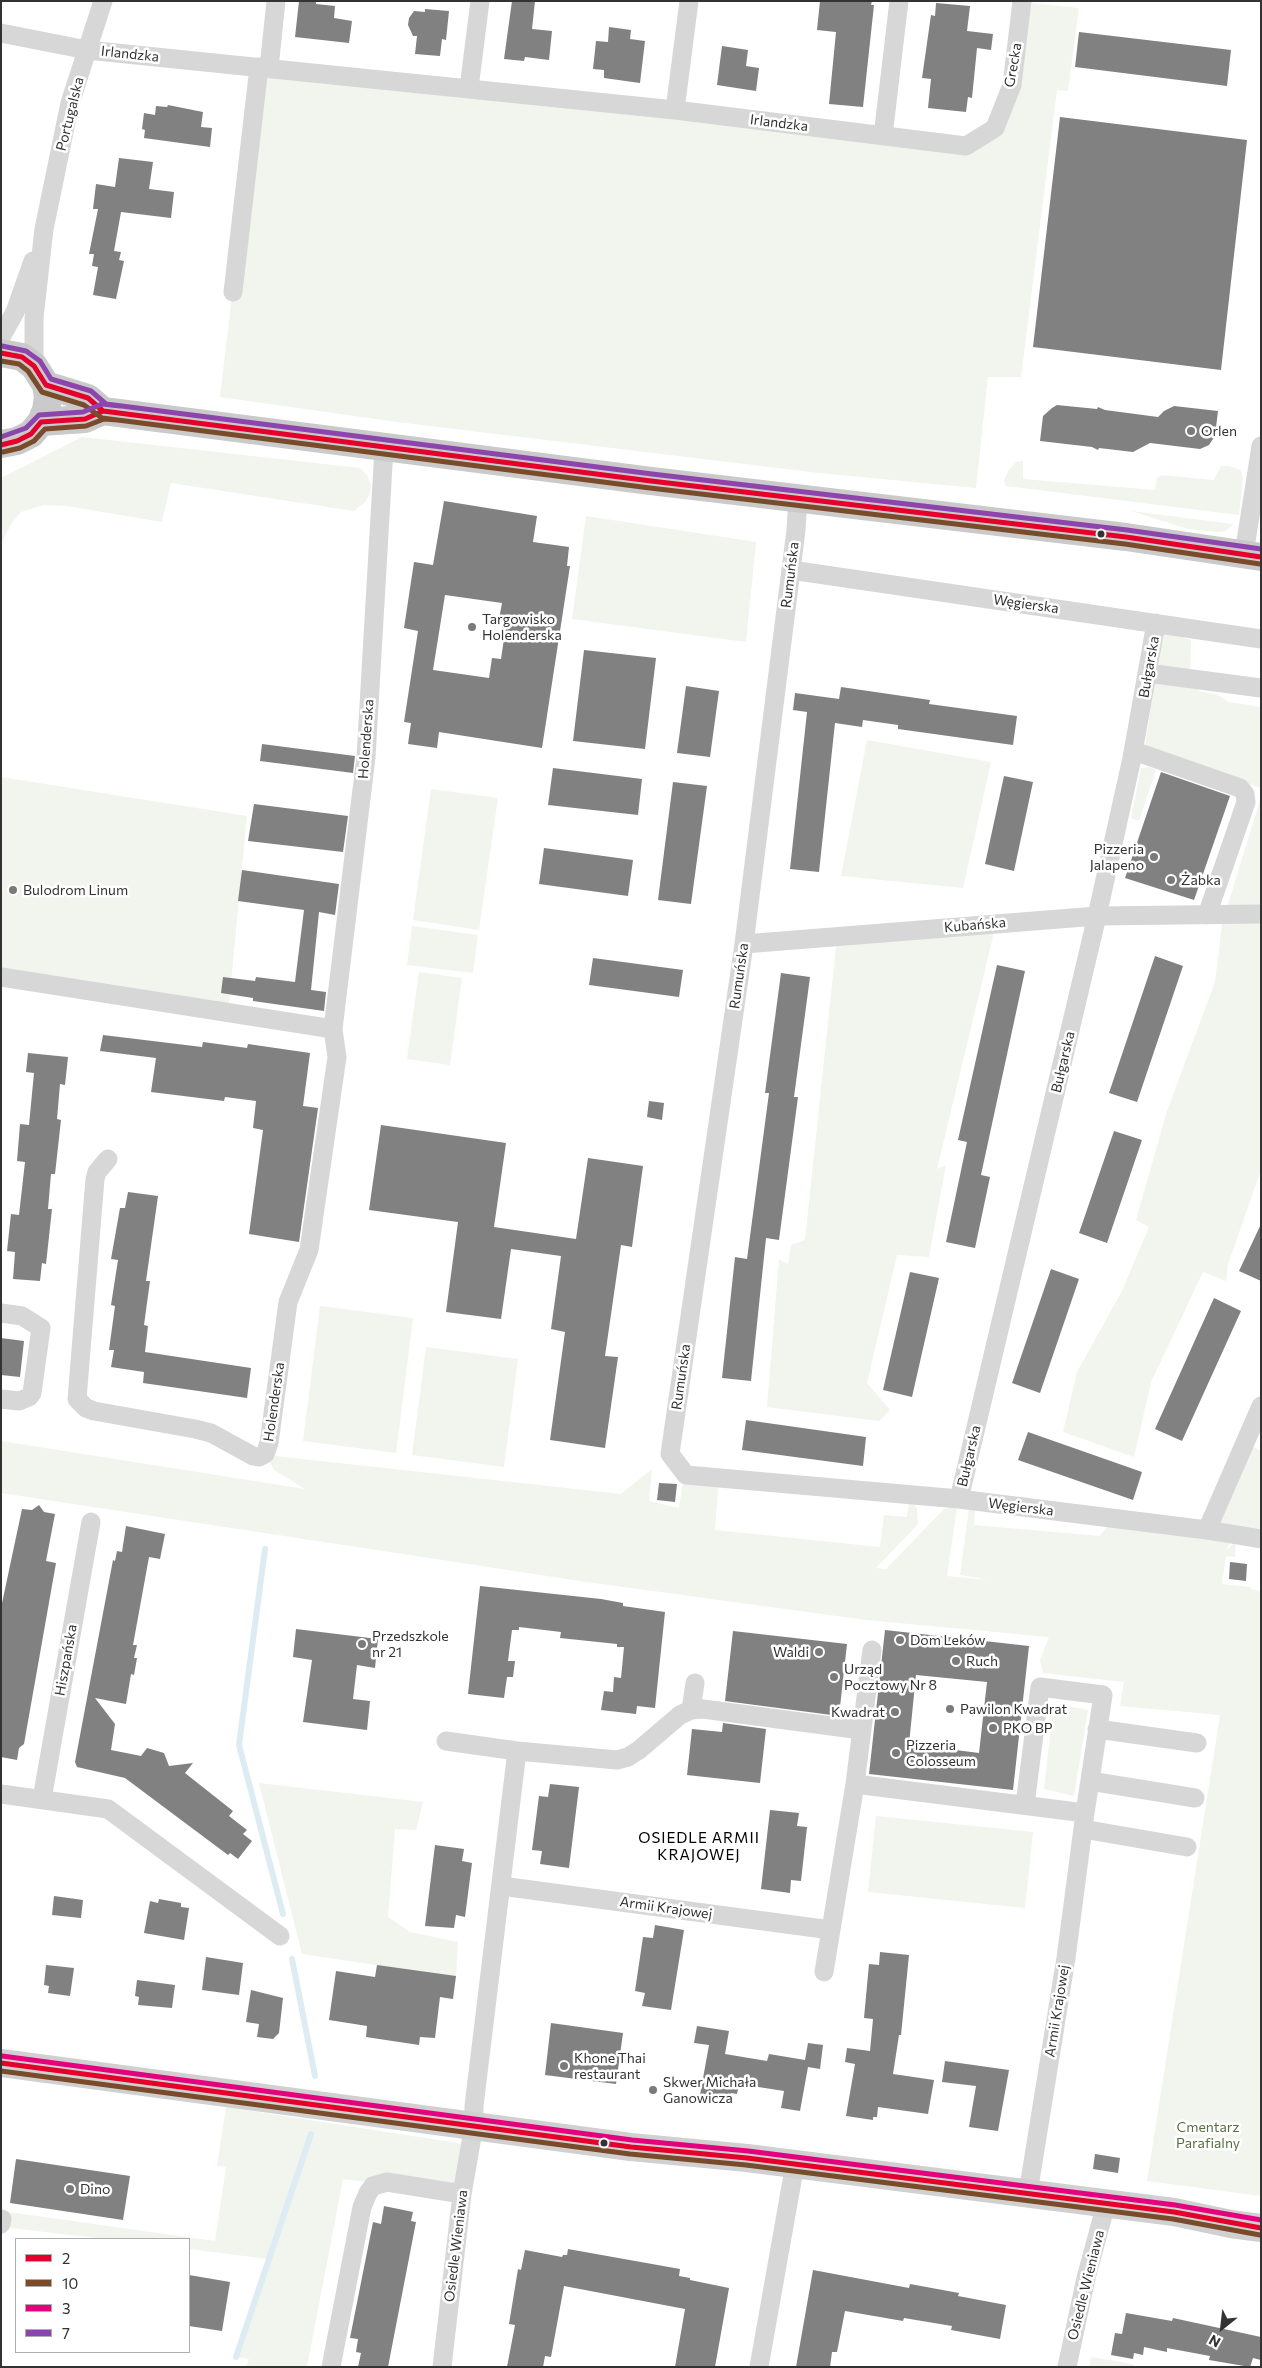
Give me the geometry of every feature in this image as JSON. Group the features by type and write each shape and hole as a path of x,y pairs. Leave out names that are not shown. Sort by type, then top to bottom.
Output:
{"main road":[{"path":"1,353 8,352 22,357 40,375 88,398 103,411"},
{"path":"1,444 17,441 31,434 41,422 48,398 40,375"},
{"path":"41,422 85,419 103,411 384,448 1126,537 1253,556"}],"street":[{"name":"Portugalska","path":"40,375 34,318 44,230 70,103 103,1"},
{"path":"233,292 264,68 276,1"},
{"path":"469,88 480,1"},
{"path":"675,110 689,1"},
{"path":"883,136 899,1"},
{"name":"Grecka","path":"995,128 1012,85 1022,1"},
{"name":"Irlandzka","path":"1,33 87,50 675,110 966,146 995,128"},
{"name":"Portugalska","path":"1,337 15,312 44,230"},
{"path":"1253,556 1261,446"},
{"name":"Holenderska","path":"108,1159 97,1172 95,1179 76,1398 86,1408 94,1411 195,1428 212,1433 253,1456 259,1457 265,1454 269,1443 288,1302 309,1250 337,1057 333,1029 366,757 384,448"},
{"name":"Rumuńska","path":"670,1454 744,944 798,497"},
{"name":"Węgierska","path":"790,570 1261,639"},
{"name":"Bułgarska","path":"959,1499 1097,916 1134,751 1156,623"},
{"path":"1148,673 1261,688"},
{"path":"1134,751 1240,788 1245,794 1246,802 1207,915"},
{"name":"Kubańska","path":"744,944 1097,916 1261,914"},
{"path":"1,977 333,1029"},
{"path":"1,1313 22,1316 42,1328 30,1397 19,1401 1,1399"},
{"path":"1207,1530 1261,1406"},
{"name":"Węgierska","path":"670,1454 686,1475 959,1499 1207,1530 1261,1539"},
{"name":"Hiszpańska","path":"42,1799 90,1522"},
{"path":"824,1972 855,1784 872,1650"},
{"path":"691,1710 695,1683"},
{"name":"Armii Krajowej","path":"1025,1805 1040,1687 1103,1695 1066,1958 1028,2194"},
{"path":"446,1742 517,1751 617,1760 623,1759 638,1750 680,1715 691,1710 703,1709 861,1730"},
{"path":"1098,1729 1197,1743"},
{"path":"474,2126 474,2106 517,1751"},
{"path":"1090,1781 1195,1798"},
{"path":"855,1784 1025,1805 1187,1847"},
{"path":"1,1794 108,1809 280,1936"},
{"name":"Armii Krajowej","path":"501,1886 831,1930"},
{"path":"1,2063 631,2147 712,2154 1174,2212 1261,2228"},
{"name":"Osiedle Wieniawa","path":"442,2367 462,2194 474,2126"},
{"path":"759,2367 795,2164"},
{"path":"331,2367 362,2207 368,2192 373,2186 387,2182 462,2194"},
{"name":"Osiedle Wieniawa","path":"1067,2367 1086,2278 1106,2204"},
{"path":"1,2224 2,2219"}],"green space":[{"path":"1022,2 1079,8 1068,91 1057,90 1021,377 988,377 976,488 819,473 397,422 220,397 259,67 966,146 995,127"},
{"path":"82,437 360,468 367,475 371,485 370,493 366,501 354,511 171,483 162,522 67,506 44,505 21,512 11,524 1,544 1,478"},
{"path":"1023,461 1023,479 1155,490 1157,478 1161,475 1214,480 1221,466 1229,466 1241,470 1243,478 1239,515 1006,486 1004,480 1009,470 1016,462"},
{"path":"1131,511 1233,524 1226,531 1216,532 1188,529"},
{"path":"586,516 756,542 746,642 572,619"},
{"path":"1162,631 1191,640 1190,679 1197,680 1199,691 1218,695 1229,702 1261,707 1261,788 1145,748"},
{"path":"867,740 991,762 963,888 841,876"},
{"path":"1150,767 1156,770 1139,821 1131,818 1141,768"},
{"path":"1,777 247,816 228,1013 1,979"},
{"path":"431,789 498,798 479,930 413,920"},
{"path":"1261,797 1261,1170 1228,1264 1226,1281 1203,1272 1151,1382 1134,1457 1063,1432 1077,1372 1122,1291 1149,1227 1136,1220 1167,1111 1215,982 1222,924"},
{"path":"996,924 937,1169 946,1165 929,1257 897,1255 867,1383 890,1410 879,1421 767,1407 779,1259 788,1264 791,1245 805,1240 837,937"},
{"path":"412,926 478,935 473,973 407,965"},
{"path":"419,972 462,978 450,1065 407,1059"},
{"path":"320,1306 413,1318 396,1453 303,1441"},
{"path":"426,1347 518,1359 504,1467 412,1455"},
{"name":"Cmentarz Parafialny","path":"1,1441 305,1489 274,1470 269,1460 275,1456 621,1494 652,1469 649,1501 679,1508 683,1481 719,1478 715,1530 880,1547 884,1515 907,1517 909,1503 917,1508 918,1524 876,1568 886,1569 944,1509 957,1507 947,1576 989,1580 960,1575 969,1508 975,1509 974,1525 1100,1536 1108,1525 1206,1530 1245,1442 1261,1451 1261,1539 1235,1535 1226,1550 1236,1542 1235,1557 1226,1556 1222,1584 1251,1587 1251,1589 1261,1591 1261,2196 1147,2181 1220,1715 1120,1706 1124,1682 1043,1673 1040,1660 1049,1637 866,1620 587,1582 1,1493"},
{"path":"1061,1705 1088,1710 1074,1796 1044,1789 1053,1709"},
{"path":"259,1783 423,1802 416,1830 395,1829 388,1917 410,1932 458,1942 456,1977 302,1954"},
{"path":"876,1816 1033,1832 1025,1908 868,1892"},
{"path":"226,2107 470,2145 462,2194 343,2179 307,2367 242,2367 247,2365 249,2359 236,2357 268,2259 190,2249 190,2238 97,2238 1,2227 1,2211 215,2241 226,2167 217,2166"},
{"path":"1091,2357 1133,2364 1133,2367 1089,2367"}],"building":[{"path":"299,1 316,1 316,4 335,6 334,18 352,21 349,43 295,37"},
{"path":"512,1 535,1 532,29 552,31 549,60 525,57 524,61 504,59"},
{"path":"820,1 872,1 871,5 874,5 863,107 829,104 836,32 817,30"},
{"path":"936,3 970,6 967,31 993,34 991,50 977,48 972,98 968,97 966,112 928,108 931,79 922,78 931,15 935,16"},
{"path":"425,9 449,11 446,40 442,39 440,56 415,54 417,36 413,36 408,25 409,18 414,11 425,12"},
{"path":"609,27 631,30 630,39 645,41 640,83 604,78 604,70 593,69 596,41 608,42"},
{"path":"1079,32 1231,50 1227,86 1075,67"},
{"path":"722,46 748,50 746,66 759,68 756,91 717,85"},
{"path":"168,105 203,112 201,127 212,128 210,147 144,138 145,130 142,129 144,113 155,115 156,106 167,107"},
{"path":"1060,117 1247,140 1221,370 1033,347"},
{"path":"119,158 153,162 149,189 174,192 171,218 121,212 114,251 121,252 119,260 124,261 116,299 93,295 98,267 92,266 94,254 89,254 98,209 93,209 96,184 115,187"},
{"path":"1057,405 1097,409 1098,407 1105,410 1158,417 1164,411 1174,406 1218,411 1215,436 1209,445 1200,449 1150,443 1133,452 1099,448 1098,450 1092,447 1040,441 1043,416"},
{"path":"444,501 537,516 533,542 569,547 567,566 570,566 542,748 439,732 437,748 408,744 411,723 404,722 418,631 404,628 414,562 433,565","holes":["445,595 502,603 498,624 506,625 501,659 492,658 489,678 433,670"]},
{"path":"584,650 656,658 645,749 573,741"},
{"path":"686,686 719,691 710,757 677,753"},
{"path":"841,687 930,700 929,704 1017,716 1013,745 898,729 898,725 863,720 862,727 835,723 819,872 790,869 807,712 793,710 795,693 839,699"},
{"path":"262,744 355,756 353,773 260,761"},
{"path":"553,768 642,779 638,815 548,805"},
{"path":"1161,772 1230,796 1194,900 1125,878"},
{"path":"1004,776 1033,782 1014,871 985,864"},
{"path":"673,782 707,786 691,904 658,900"},
{"path":"254,804 348,816 343,852 248,841"},
{"path":"544,848 633,860 628,896 539,884"},
{"path":"242,870 339,884 335,915 319,912 311,990 326,992 324,1011 253,1001 253,998 221,993 223,977 255,981 256,977 295,982 304,910 238,901"},
{"path":"1155,956 1183,966 1137,1102 1109,1093"},
{"path":"593,958 683,970 679,997 589,985"},
{"path":"997,965 1025,971 981,1175 990,1177 975,1248 946,1242 967,1142 958,1140"},
{"path":"781,973 810,977 794,1097 798,1097 779,1240 766,1238 751,1381 722,1378 735,1257 747,1259 769,1093 765,1093"},
{"path":"103,1035 202,1047 203,1042 247,1048 248,1044 310,1053 303,1106 318,1108 299,1242 249,1234 263,1130 253,1128 256,1101 225,1097 224,1101 151,1092 156,1058 100,1051"},
{"path":"28,1053 68,1057 65,1085 60,1084 57,1119 61,1120 55,1174 51,1174 48,1209 52,1209 46,1264 42,1263 40,1281 13,1279 15,1252 7,1251 11,1214 19,1215 25,1162 17,1161 20,1124 29,1125 34,1073 26,1072"},
{"path":"649,1101 664,1103 662,1120 647,1117"},
{"path":"381,1125 506,1143 494,1227 576,1239 588,1158 643,1166 632,1247 621,1245 605,1356 618,1357 605,1448 550,1440 565,1332 551,1329 561,1256 511,1249 501,1319 446,1312 458,1222 369,1210"},
{"path":"1114,1131 1142,1140 1107,1243 1079,1233"},
{"path":"128,1192 158,1196 146,1281 150,1281 144,1325 148,1326 145,1352 251,1368 247,1398 143,1383 144,1372 111,1367 114,1350 109,1350 115,1306 111,1305 118,1260 111,1259 120,1208 125,1208"},
{"path":"1261,1224 1261,1281 1239,1271"},
{"path":"1051,1269 1079,1279 1040,1393 1012,1383"},
{"path":"910,1272 939,1278 912,1397 883,1390"},
{"path":"1214,1298 1241,1311 1182,1441 1155,1429"},
{"path":"1,1338 24,1341 20,1377 1,1375"},
{"path":"746,1420 866,1437 863,1466 742,1450"},
{"path":"1028,1432 1142,1472 1133,1500 1018,1460"},
{"path":"659,1483 677,1484 675,1502 657,1500"},
{"path":"39,1505 44,1512 55,1514 46,1561 56,1563 24,1744 19,1748 17,1760 1,1757 1,1608 22,1509 32,1510"},
{"path":"126,1526 165,1534 160,1559 149,1557 133,1645 137,1645 134,1658 137,1658 134,1675 131,1674 126,1704 95,1698 115,1724 111,1750 141,1756 147,1748 164,1753 169,1766 193,1763 185,1773 233,1811 229,1816 247,1830 243,1834 252,1841 238,1859 230,1853 228,1855 125,1778 77,1767 75,1762 113,1560 115,1561 117,1551 122,1552"},
{"path":"1230,1562 1247,1564 1246,1581 1229,1579"},
{"path":"480,1586 601,1599 623,1603 623,1606 665,1612 655,1708 637,1706 636,1714 601,1710 604,1691 613,1692 614,1677 621,1678 624,1647 617,1647 617,1644 560,1638 561,1632 519,1627 519,1630 512,1630 508,1661 515,1661 513,1677 507,1677 504,1698 468,1694"},
{"path":"296,1629 378,1639 375,1668 357,1665 353,1699 370,1701 367,1730 303,1722 312,1660 293,1657"},
{"path":"885,1630 1029,1646 1013,1790 869,1774","holes":["916,1675 987,1682 979,1753 909,1744"]},
{"path":"733,1631 847,1644 839,1716 725,1701"},
{"path":"723,1723 766,1729 760,1783 687,1775 692,1729 722,1732"},
{"path":"550,1784 579,1787 569,1868 540,1864 542,1851 532,1850 539,1796 548,1797"},
{"path":"770,1810 799,1813 797,1826 807,1827 801,1881 791,1880 790,1893 761,1889"},
{"path":"435,1845 464,1849 462,1861 472,1863 465,1917 456,1915 454,1928 425,1926"},
{"path":"54,1896 83,1900 81,1918 52,1915"},
{"path":"159,1899 181,1903 181,1907 189,1908 184,1940 144,1933 150,1901 158,1903"},
{"path":"655,1925 684,1930 671,2010 642,2006 645,1993 635,1991 643,1937 653,1938"},
{"path":"880,1952 909,1955 901,2035 899,2035 893,2074 934,2080 928,2114 878,2107 877,2117 873,2117 873,2120 846,2116 855,2064 845,2062 847,2048 870,2051 873,2019 864,2018 869,1964 879,1965"},
{"path":"206,1957 243,1963 239,1995 202,1990"},
{"path":"46,1965 74,1968 70,1996 48,1993 49,1986 44,1985"},
{"path":"377,1965 456,1976 453,1999 440,1997 435,2038 420,2037 419,2045 366,2037 367,2026 329,2020 336,1971 375,1977"},
{"path":"137,1980 175,1985 172,2008 138,2005 139,1997 135,1996"},
{"path":"251,1990 283,1998 279,2033 273,2039 257,2037 259,2024 246,2022"},
{"path":"551,2023 623,2033 616,2084 545,2075"},
{"path":"697,2026 729,2031 725,2054 767,2061 769,2054 805,2060 808,2043 823,2045 820,2069 808,2067 800,2111 781,2108 784,2091 739,2084 737,2094 731,2093 730,2101 700,2095 709,2045 694,2043"},
{"path":"945,2061 1009,2070 998,2131 969,2127 976,2086 942,2082"},
{"path":"1095,2154 1120,2158 1118,2173 1093,2169"},
{"name":"Dino","path":"16,2159 130,2176 123,2220 10,2203"},
{"path":"384,2206 413,2212 411,2221 416,2222 388,2367 358,2367 361,2353 356,2352 358,2339 350,2338 373,2222 381,2224"},
{"path":"568,2249 680,2269 679,2276 729,2288 715,2367 675,2367 685,2309 564,2286 551,2357 545,2356 543,2367 507,2367 515,2325 509,2324 518,2269 521,2270 525,2250 562,2257 567,2255"},
{"path":"813,2270 909,2288 910,2284 959,2293 958,2296 1006,2305 1000,2339 951,2330 952,2326 904,2318 903,2321 845,2311 837,2352 832,2352 830,2367 796,2367"},
{"path":"190,2275 230,2282 222,2331 190,2326"},
{"path":"1126,2313 1172,2321 1173,2318 1261,2337 1261,2360 1253,2358 1250,2367 1209,2360 1210,2356 1167,2348 1167,2352 1144,2347 1143,2355 1134,2353 1133,2359 1111,2355 1115,2333 1122,2334"}],"waterway":[{"path":"265,1549 239,1745 283,1914"},
{"path":"292,1959 315,2076"},
{"path":"236,2357 311,2134"}],"transit line":[{"name":"7","path":"2,346 26,351 40,361 51,379 91,391 106,404 652,474 1127,530 1261,549"},
{"name":"2","path":"1,353 22,357 34,366 46,385 88,398 103,411 651,481 1126,537 1261,557"},
{"name":"10","path":"1,361 19,364 28,371 42,392 84,405 102,418 650,488 1125,544 1260,564"},
{"name":"7","path":"1,437 26,428 39,415 83,412 102,404 120,406"},
{"name":"2","path":"1,445 17,441 31,434 41,422 85,419 103,411 119,413"},
{"name":"10","path":"3,452 20,448 34,441 45,429 86,426 104,419 118,420"},
{"name":"3","path":"2,2056 632,2140 748,2151 1175,2205 1261,2220"},
{"name":"2","path":"1,2063 631,2147 747,2158 1174,2212 1261,2228"},
{"name":"10","path":"1,2071 630,2154 746,2165 1173,2219 1260,2235"}],"place":[{"name":"Orlen","path":"1191,431"},
{"name":"Targowisko Holenderska","path":"472,627"},
{"name":"Pizzeria Jalapeno","path":"1154,857"},
{"name":"Żabka","path":"1171,880"},
{"name":"Bulodrom Linum","path":"13,890"},
{"name":"Dom Leków","path":"900,1640"},
{"name":"Przedszkole nr 21","path":"362,1644"},
{"name":"Waldi","path":"819,1652"},
{"name":"Ruch","path":"956,1661"},
{"name":"Urząd Pocztowy Nr 8","path":"834,1677"},
{"name":"Pawilon Kwadrat","path":"950,1709"},
{"name":"Kwadrat","path":"895,1712"},
{"name":"PKO BP","path":"993,1728"},
{"name":"Pizzeria Colosseum","path":"896,1753"},
{"name":"Khone Thai restaurant","path":"564,2066"},
{"name":"Skwer Michała Ganowicza","path":"653,2090"},
{"name":"Dino","path":"70,2189"}],"district":[{"name":"OSIEDLE ARMII KRAJOWEJ","path":"699,1846"}]}
